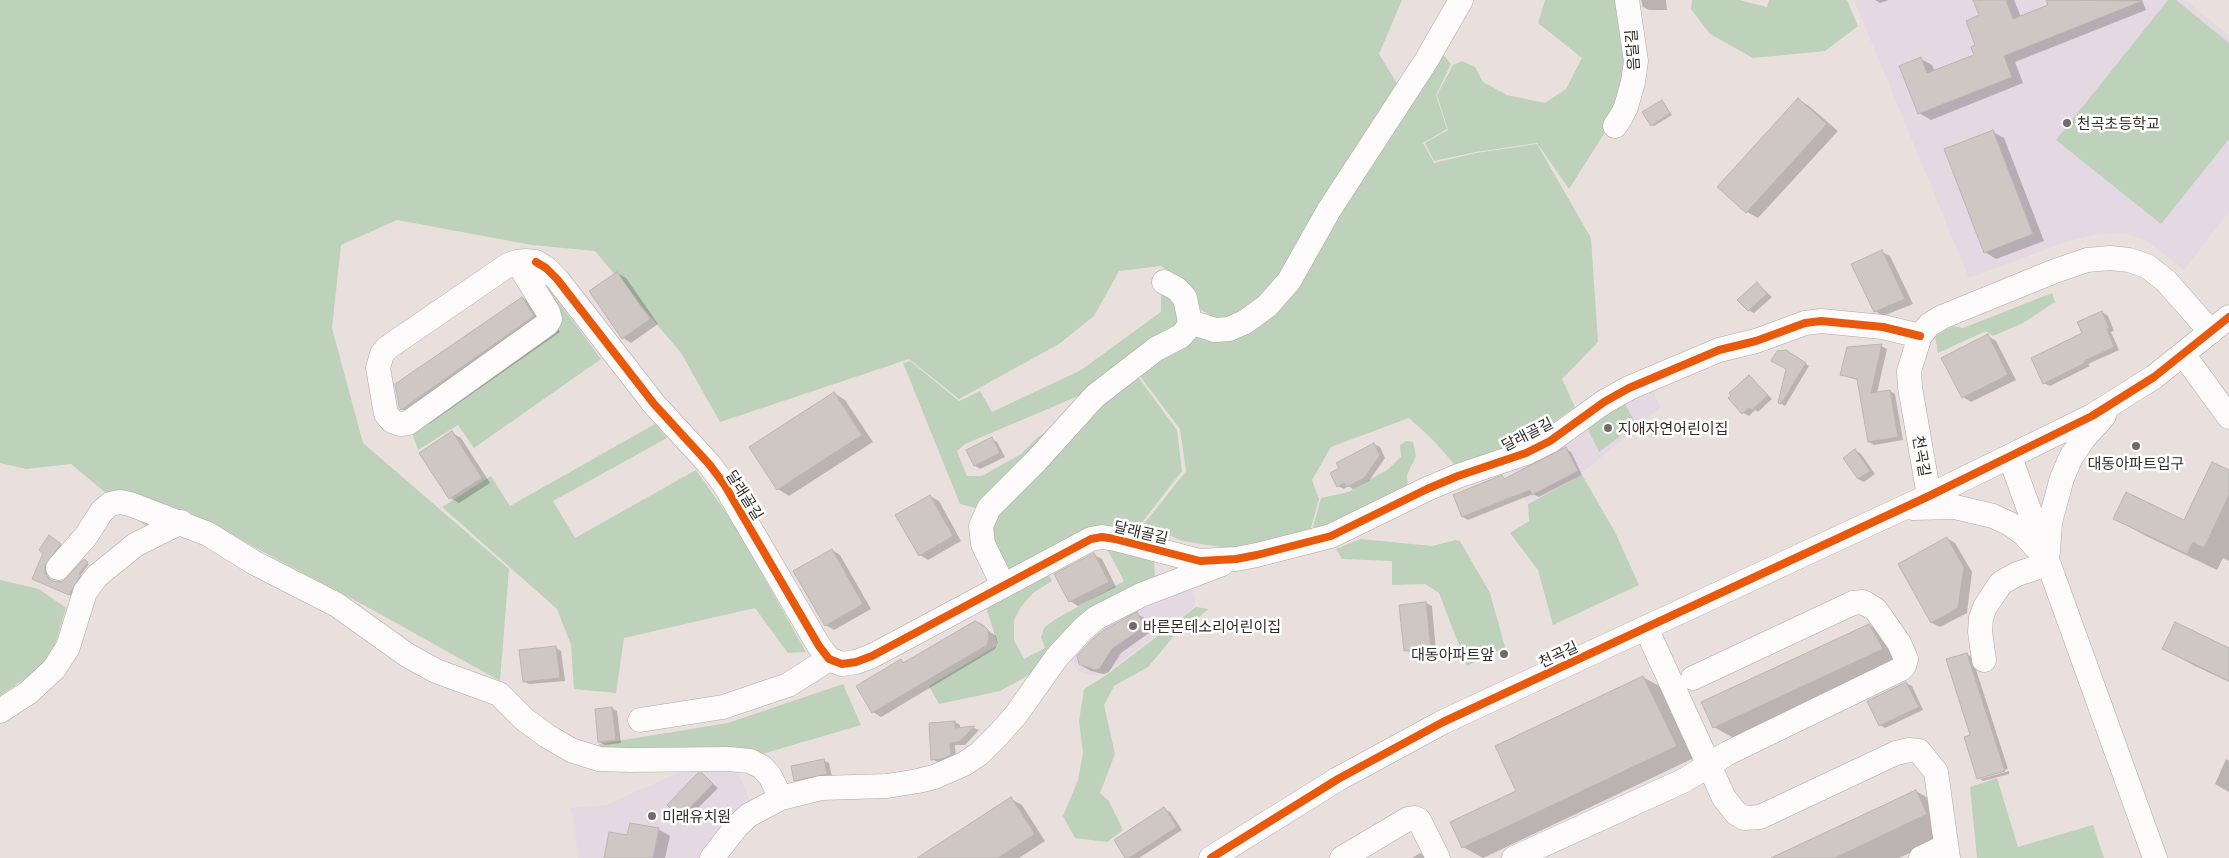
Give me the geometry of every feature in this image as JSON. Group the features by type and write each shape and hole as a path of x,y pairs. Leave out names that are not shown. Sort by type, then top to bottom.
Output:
{"street":[{"path":"1190,322 1215,330 1229,330 1245,322 1267,306 1289,281 1329,210 1426,61 1461,0"},
{"name":"음달길","path":"1615,126 1622,117 1626,107 1633,82 1636,61 1627,0"},
{"name":"천곡길","path":"1211,858 1338,778 1443,722 1929,496 1910,387 1909,371 1920,336 1929,325 1942,316 2087,260 2110,258 2128,260 2146,266 2166,281 2211,332"},
{"path":"527,262 548,312 550,319 547,324 408,422 400,424 392,421 386,414 378,368 382,354 508,265 527,262"},
{"name":"달래골길","path":"527,262 546,268 557,279 654,404 709,464 724,484 819,646 829,659 842,664 856,662 872,656 1080,543 1102,538 1200,561 1236,559"},
{"path":"1003,585 983,544 981,526 989,508 1036,461 1095,396 1156,349 1181,336 1190,322 1185,298 1177,289 1164,282"},
{"path":"1929,496 2092,416 2121,399 2183,354 2229,317"},
{"name":"달래골길","path":"712,858 737,826 749,816 781,798 821,788 872,786 918,781 934,777 964,764 979,754 998,735 1057,657 1077,635 1096,618 1141,595 1236,559 1331,536 1435,486 1526,453 1550,441 1604,402 1629,388 1719,350 1756,341 1805,323 1821,320 1883,327 1920,336"},
{"path":"2183,354 2229,417"},
{"path":"2048,564 2048,541 2054,502 2071,457 2084,438 2121,399"},
{"path":"2010,457 2156,858"},
{"path":"58,568 86,536 102,510 110,504 120,502 130,504 181,522 208,534 253,562 337,605 407,655 436,671 499,694 524,718 547,736 571,750 599,759 729,759 750,762 762,767 770,776 781,798"},
{"path":"1894,512 1918,508 1955,507 1993,516 2010,524 2024,534 2037,547 2048,564"},
{"path":"0,711 28,693 54,669 68,647 85,592 97,576 136,545 181,522"},
{"path":"1984,660 1980,632 1981,618 1985,607 2001,583 2017,574 2048,564"},
{"path":"1514,858 1686,780 1728,752 1901,669 1906,659 1900,644 1876,610 1863,602 1853,604 1692,678"},
{"path":"1646,628 1730,808 1744,818 1760,817 1896,753 1909,750 1919,751 1936,772 1947,852 1920,858"},
{"path":"640,720 723,707 788,685 829,659"},
{"path":"1342,858 1408,819 1414,818 1418,820 1438,858"}],"shaded area":[{"name":"천곡초등학교","path":"1854,0 2185,0 2229,35 2229,212 2184,270 2147,241 2124,233 2094,235 2063,243 1969,278"},
{"name":"지애자연어린이집","path":"1651,388 1661,407 1581,474 1527,502 1511,469 1607,408"},
{"name":"바른몬테소리어린이집","path":"1181,586 1192,590 1195,596 1195,606 1105,674 1090,675 1078,671 1069,657 1091,631"},
{"name":"미래유치원","path":"689,768 737,769 750,802 734,811 700,858 578,858 574,820 570,808 606,805"}],"green space":[{"path":"0,0 1402,0 1379,54 1401,90 1285,277 1227,325 1201,310 1186,284 1161,266 1119,271 1094,316 1059,344 959,399 909,359 720,422 681,353 595,251 532,245 397,220 341,245 332,328 363,443 509,569 500,681 373,610 184,510 148,528 71,464 26,469 0,463"},
{"path":"1545,0 1620,0 1632,63 1609,126 1569,189 1537,143 1476,152 1434,161 1425,143 1448,130 1437,95 1453,65 1462,61 1475,67 1483,82 1507,95 1545,103 1566,89 1582,58 1538,23"},
{"path":"1692,0 1739,0 1767,7 1769,0 1847,0 1858,26 1825,51 1753,58 1710,34 1691,9"},
{"path":"2168,0 2176,0 2229,43 2229,139 2161,224 2056,140"},
{"path":"1441,52 1451,64 1436,95 1447,129 1423,143 1434,163 1476,153 1537,144 1591,238 1598,342 1562,379 1575,407 1544,429 1500,454 1455,465 1433,440 1409,418 1331,447 1312,480 1319,499 1310,531 1234,549 1182,541 1144,524 1186,471 1180,429 1139,375 1183,339 1246,325"},
{"path":"540,277 601,359 474,448 458,425 418,450 410,427 550,328"},
{"path":"1161,287 1174,294 1182,321 1088,392 965,444 957,451 967,476 982,476 1021,454 1038,437 1062,421 980,509 960,504 903,363 910,361 959,401 980,391 992,412 1081,370 1161,312"},
{"path":"2052,293 2055,302 2023,323 1993,336 1986,331 1938,353 1935,336 1953,326 1963,328"},
{"path":"1138,377 1177,430 1182,471 1140,525 1099,528 1004,573 988,541 995,512 1100,399"},
{"path":"1624,402 1636,424 1599,452 1587,428"},
{"path":"655,424 667,438 553,501 575,538 696,470 734,524 806,652 788,653 755,608 624,638 616,693 574,689 571,645 557,609 442,507 491,476 510,506"},
{"path":"1406,441 1413,442 1416,456 1407,475 1408,487 1332,525 1312,531 1321,498 1348,492 1387,470 1401,457 1400,445"},
{"path":"1582,475 1615,532 1639,585 1553,625 1538,570 1510,533 1529,521 1528,504"},
{"path":"1361,539 1432,546 1456,540 1460,541 1490,593 1505,647 1467,666 1439,593 1425,584 1392,585 1392,561 1342,559 1336,549"},
{"path":"1107,549 1154,559 1155,580 1051,651 1029,675 1000,691 939,704 929,686 998,645 986,607 1047,572 1052,581 1033,593 1021,607 1014,620 1014,640 1024,659 1045,648 1041,637 1044,628 1054,620 1124,581"},
{"path":"0,580 39,589 66,608 50,661 0,696"},
{"path":"1196,607 1209,609 1174,636 1148,667 1114,686 1104,705 1115,754 1100,793 1109,801 1123,830 1107,842 1075,838 1063,816 1078,780 1083,753 1079,721 1084,689 1105,676"},
{"path":"843,684 861,725 759,755 600,752 599,744 728,723"},
{"path":"1997,778 2018,847 2093,825 2104,858 1977,858 1970,787"}],"building":[{"path":"1973,0 2006,0 2013,19 2048,5 2046,0 2142,1 2004,56 2012,77 1918,114 1899,66 1921,57 1927,73 1974,55 1971,47 1975,45 1966,21 1979,15"},
{"path":"1798,98 1827,124 1746,213 1717,187"},
{"path":"1662,100 1670,113 1651,126 1642,112"},
{"path":"1993,130 2033,234 1984,253 1944,149"},
{"path":"1882,250 1905,299 1874,312 1851,264"},
{"path":"617,272 650,319 622,339 589,291"},
{"path":"1757,282 1767,294 1748,311 1737,300"},
{"path":"522,297 534,316 401,410 395,384"},
{"path":"2102,311 2114,347 2043,384 2031,358 2082,333 2077,322"},
{"path":"1988,334 2008,375 1962,398 1941,358"},
{"path":"1882,344 1871,393 1890,390 1898,437 1868,442 1857,379 1840,375 1847,347"},
{"path":"1786,350 1806,363 1781,404 1778,403 1786,369 1771,361 1777,351"},
{"path":"1749,375 1768,395 1752,410 1749,408 1742,414 1728,398 1731,395 1729,393"},
{"path":"834,392 862,435 777,490 749,447"},
{"path":"452,431 482,478 449,499 419,453"},
{"path":"992,437 1000,453 974,466 966,450"},
{"path":"1374,443 1380,455 1364,478 1347,487 1344,483 1337,487 1330,473 1339,468 1336,463"},
{"path":"1566,447 1578,471 1532,495 1530,490 1462,517 1453,495 1502,475 1504,479"},
{"path":"1855,449 1870,471 1858,479 1843,458"},
{"path":"2212,462 2229,470 2229,495 2204,548 2193,542 2187,554 2113,519 2126,492 2184,520"},
{"path":"930,495 953,536 919,556 895,515"},
{"path":"49,535 61,544 45,565 45,573 49,579 56,582 63,581 84,559 88,562 79,574 81,575 69,595 32,579 43,553 39,550"},
{"path":"1947,537 1964,567 1958,608 1931,623 1898,564"},
{"path":"832,549 863,604 825,626 793,571"},
{"path":"1094,553 1109,582 1069,602 1054,574"},
{"path":"1426,602 1431,648 1404,651 1399,605"},
{"path":"1137,612 1142,622 1141,629 1112,649 1100,668 1095,670 1079,664 1077,656 1093,639 1104,630"},
{"path":"975,621 988,630 989,638 987,645 872,713 856,686 901,659 903,663"},
{"path":"2175,622 2229,648 2229,681 2162,649"},
{"path":"1869,624 1883,649 1713,728 1701,702"},
{"path":"556,646 560,678 523,682 519,650"},
{"path":"1967,653 2005,771 1977,779 1964,737 1970,735 1946,659"},
{"path":"1643,676 1677,746 1462,848 1450,822 1516,791 1495,746"},
{"path":"1906,682 1919,707 1879,726 1867,701"},
{"path":"612,707 616,740 598,742 595,709"},
{"path":"955,721 955,728 975,726 959,742 950,743 951,755 942,759 931,760 929,723"},
{"path":"824,759 827,774 794,781 791,766"},
{"path":"698,773 702,773 713,784 680,818 667,805"},
{"path":"1916,790 1927,814 1835,858 1771,858"},
{"path":"1011,797 1035,834 998,858 917,858"},
{"path":"1164,807 1177,827 1129,858 1125,858 1114,840"},
{"path":"630,823 659,828 653,858 604,858 609,832 627,835"}],"cycle path":[{"path":"536,262 546,268 557,279 654,404 709,464 724,484 819,646 829,659 842,664 856,662 872,656 1091,539 1102,537 1115,539 1200,561 1236,559 1257,555 1331,536 1427,489 1458,476 1526,453 1550,441 1604,402 1629,388 1719,350 1756,341 1805,323 1821,321 1883,327 1920,336"},
{"path":"1211,858 1338,779 1443,722 1929,496 2092,416 2154,377 2229,317"}],"place":[{"name":"천곡초등학교","path":"2067,123"},
{"name":"지애자연어린이집","path":"1608,428"},
{"name":"대동아파트입구","path":"2136,446"},
{"name":"바른몬테소리어린이집","path":"1133,626"},
{"name":"대동아파트앞","path":"1504,654"},
{"name":"미래유치원","path":"652,816"}]}
